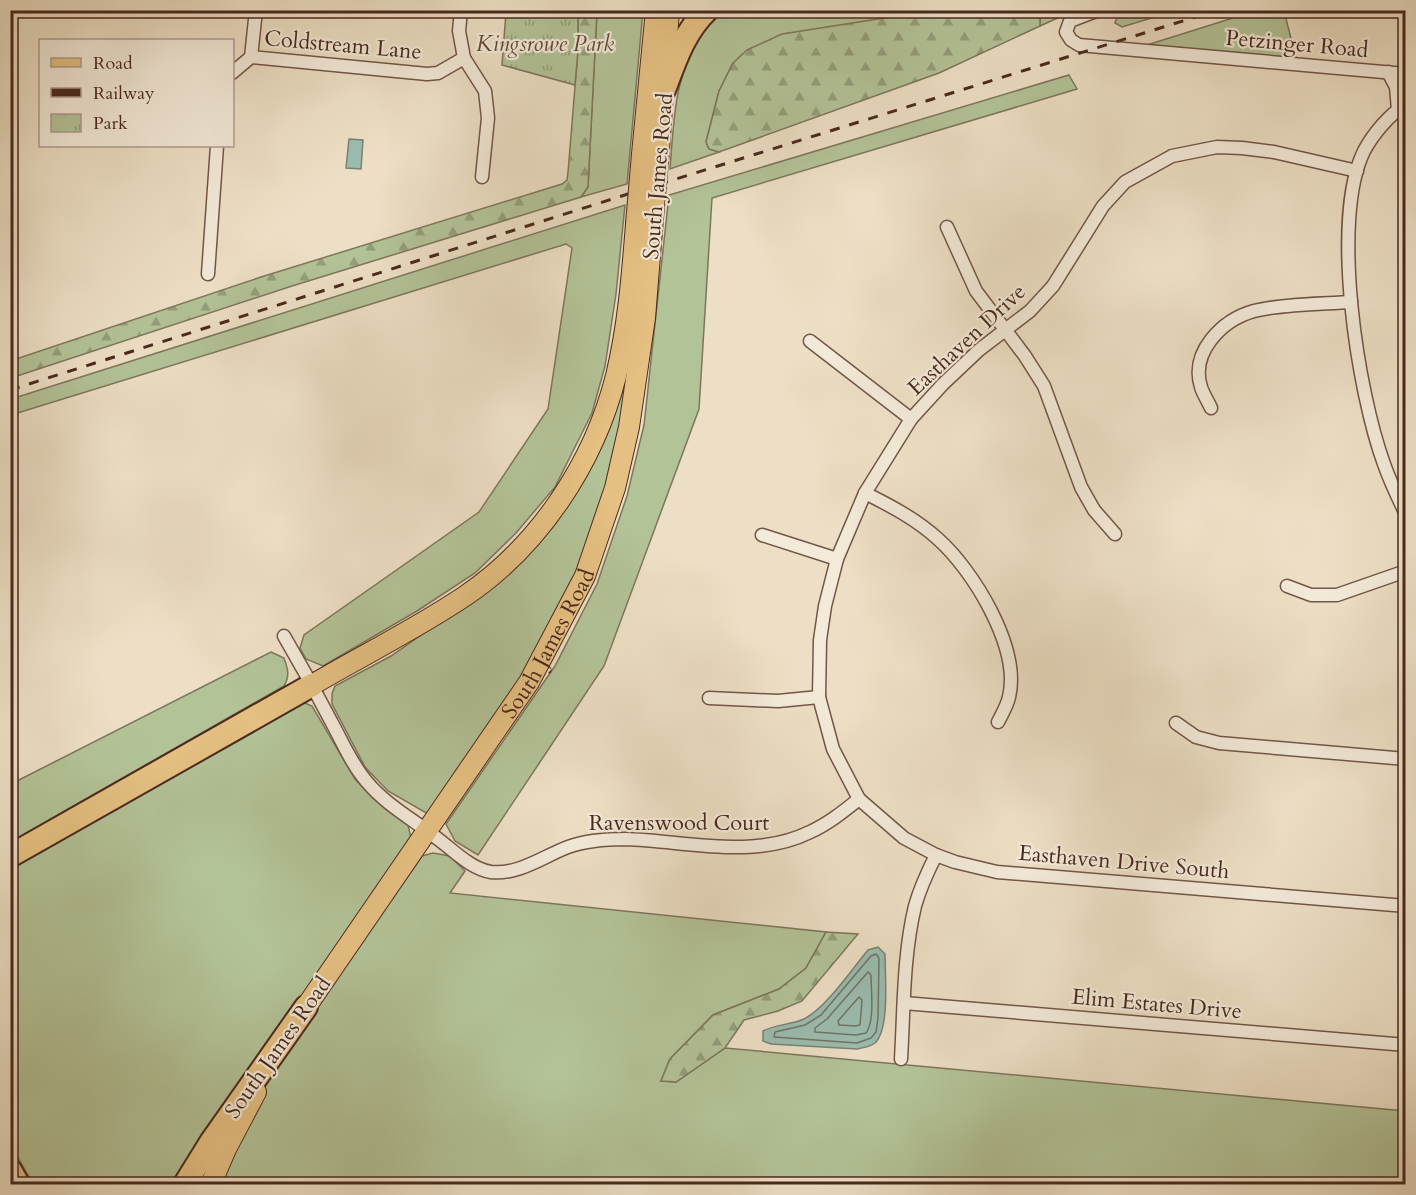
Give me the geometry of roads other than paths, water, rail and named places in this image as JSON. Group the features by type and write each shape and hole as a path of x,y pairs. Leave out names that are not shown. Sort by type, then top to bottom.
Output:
{"highway":[{"path":"664,90 683,41 707,10"},
{"name":"South James Road","path":"10,856 312,685"},
{"name":"South James Road","path":"185,1185 211,1142 306,1007"},
{"path":"10,1170 18,1185"}],"main road":[{"name":"South James Road","path":"306,1007 529,682 585,576 615,488 629,427 645,318 645,221 656,10"},
{"name":"South James Road","path":"650,152 664,90 669,10"},
{"name":"South James Road","path":"312,685 466,595 521,547 549,515 590,447 612,388 624,339 645,221"},
{"path":"211,1185 226,1149 266,1073 306,1007"}],"street":[{"path":"234,71 250,57 256,10"},
{"path":"461,10 459,31 464,58 485,91 488,118 482,177"},
{"name":"Petzinger Road","path":"1099,10 1070,21 1066,32 1071,40 1080,45 1406,74"},
{"name":"Coldstream Lane","path":"250,57 427,74 438,73 464,58"},
{"path":"1388,72 1396,87 1402,107 1373,135 1363,152 1357,171 1350,200 1351,302 1355,341 1373,428 1384,464 1406,514"},
{"path":"208,273 217,147"},
{"name":"Easthaven Drive","path":"859,799 832,748 819,697 820,640 825,606 837,559 865,493 911,419 979,350 1030,311 1053,286 1102,206 1125,182 1172,156 1217,147 1284,154 1357,171"},
{"path":"947,227 976,291 1044,386 1085,495 1094,510 1115,534"},
{"path":"1211,408 1201,386 1201,362 1211,339 1223,327 1254,311 1351,302"},
{"path":"810,341 911,419"},
{"path":"865,493 912,518 938,539 954,555 982,594 1005,645 1010,672 1009,698 998,722"},
{"path":"762,535 837,559"},
{"path":"1287,585 1311,595 1336,595 1406,571"},
{"name":"Ravenswood Court","path":"285,636 352,760 367,782 388,802 472,865 491,872 530,865 573,846 602,840 627,839 725,847 784,842 810,832 836,817 859,799"},
{"path":"710,698 778,701 819,697"},
{"path":"1176,723 1196,737 1219,742 1406,759"},
{"name":"Easthaven Drive South","path":"859,799 904,838 936,855 975,868 997,872 1406,906"},
{"path":"901,1059 909,938 915,905 936,855"},
{"name":"Elim Estates Drive","path":"904,1003 1406,1045"}],"water":[{"path":"349,139 363,140 361,169 346,168"},
{"path":"878,947 885,954 886,1001 883,1026 875,1043 857,1049 771,1044 763,1041 763,1031 799,1021 812,1014 830,997 868,950"}],"railway":[{"path":"10,390 1218,10"}],"park label":[{"name":"Kingsrowe Park","path":"545,43"}]}
